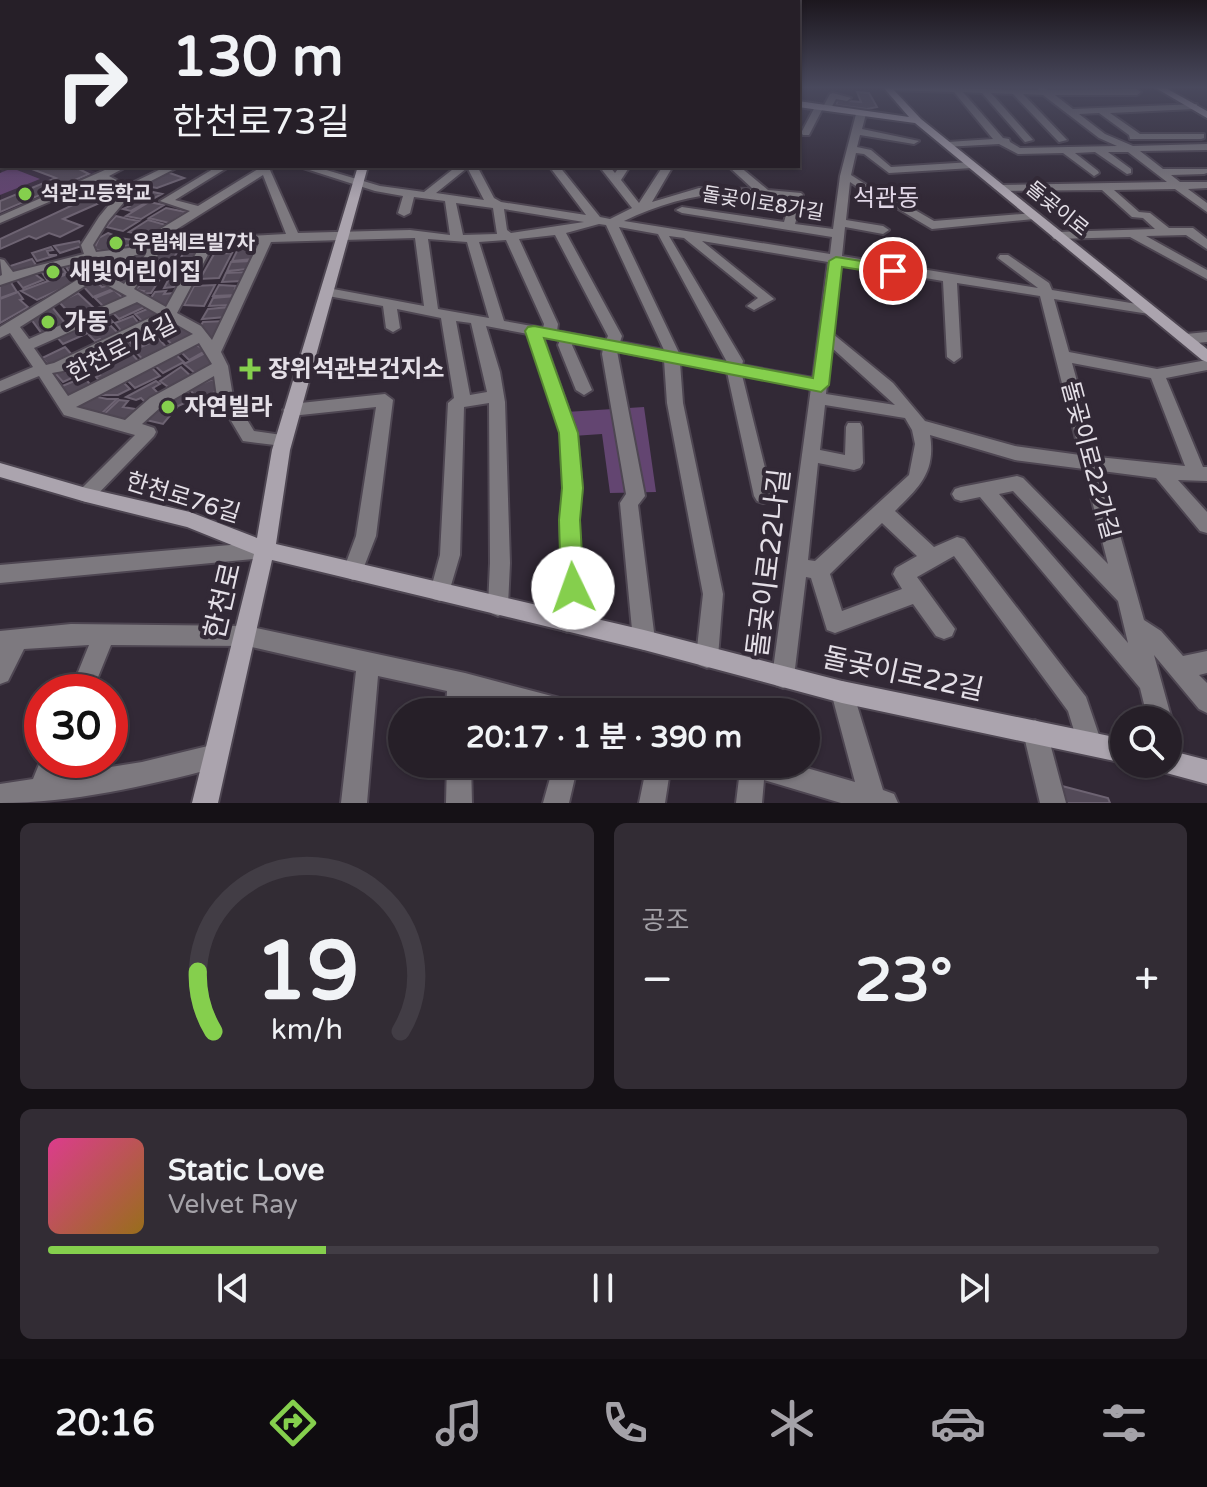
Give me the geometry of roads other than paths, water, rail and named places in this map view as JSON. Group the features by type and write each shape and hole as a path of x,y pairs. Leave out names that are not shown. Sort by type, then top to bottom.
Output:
{"main road":[{"name":"돌곶이로","path":"922,124 1207,357"},
{"name":"한천로","path":"205,803 247,636 283,440 360,173"},
{"name":"한천로76길","path":"0,470 190,520 265,550"},
{"name":"돌곶이로22길","path":"265,550 644,640 842,692 1110,747"},
{"path":"1182,763 1207,772"}],"street":[{"path":"806,133 812,124"},
{"name":"돌곶이로8가길","path":"836,261 845,176 858,124"},
{"path":"986,124 1000,141 1018,151 1138,137 1205,149"},
{"path":"1014,124 1028,140"},
{"path":"1045,124 1094,173"},
{"path":"1088,124 1130,148 1207,209"},
{"path":"1120,124 1138,137"},
{"path":"1158,129 1204,171 1159,172"},
{"path":"856,131 914,141"},
{"path":"948,145 1028,140 1097,149 1130,148 1207,136"},
{"path":"852,149 867,152 889,170 972,165"},
{"path":"1097,149 1127,171"},
{"path":"0,220 118,168"},
{"path":"119,193 171,168"},
{"path":"201,210 166,201 222,168"},
{"path":"267,238 217,359 156,402 129,426 78,415 65,405 26,346 6,330 267,168 293,236"},
{"path":"319,168 360,173 379,189 498,205 1046,296 1149,310"},
{"path":"443,168 447,179"},
{"path":"426,196 461,168"},
{"path":"473,168 490,200 498,205"},
{"path":"556,168 604,222 671,349 675,403 713,594 707,657"},
{"path":"605,168 634,205 642,208"},
{"path":"615,181 624,168"},
{"path":"642,208 667,168"},
{"path":"735,168 765,193"},
{"path":"97,274 87,252 90,240 118,204 119,193 118,185 100,176"},
{"path":"845,176 886,202 899,205 932,225 1034,216"},
{"path":"999,188 1207,185"},
{"path":"1104,186 1136,215 1146,215 1167,233"},
{"path":"0,263 5,279 90,257 209,242 344,234 464,238 558,230 604,222 699,191 797,195 788,227"},
{"path":"723,242 738,191"},
{"path":"404,213 409,193"},
{"path":"450,199 498,324"},
{"path":"498,205 501,231 513,240 551,324 542,333"},
{"name":"돌곶이로8가길","path":"682,210 802,229 883,230"},
{"path":"798,255 802,229"},
{"path":"558,230 615,336 609,354 636,496 629,503 644,640"},
{"path":"1058,236 1189,231 1207,245"},
{"path":"664,232 663,236 735,361 734,377 763,496"},
{"path":"1133,234 1207,275"},
{"path":"421,235 463,402"},
{"path":"688,236 767,299 754,306"},
{"path":"169,314 209,242"},
{"path":"132,294 156,249"},
{"path":"1004,258 1044,286 1046,296"},
{"name":"돌곶이로22나길","path":"783,677 836,261"},
{"name":"한천로74길","path":"97,274 189,323 217,359 228,403 249,437 283,440"},
{"path":"950,280 954,357"},
{"path":"328,292 735,369 914,419 1015,453 1161,472 1202,474 1157,374"},
{"name":"한천로74길","path":"26,346 132,294"},
{"name":"돌곶이로22가길","path":"1046,296 1156,706"},
{"path":"389,304 393,328"},
{"name":"한천로74길","path":"42,371 58,367 169,314"},
{"path":"477,320 496,396 500,563 498,606"},
{"path":"542,333 569,433 573,488 569,520 573,588 567,622"},
{"name":"한천로74길","path":"65,405 201,336"},
{"path":"797,567 819,571 916,479 922,464 914,419 894,393 827,336"},
{"path":"1186,339 1207,337"},
{"path":"569,338 565,345 584,390"},
{"path":"1062,356 1157,374 1207,365"},
{"path":"0,387 42,371"},
{"path":"440,592 450,555 456,403 496,396"},
{"path":"291,410 385,400 366,536 353,571"},
{"name":"한천로76길","path":"86,495 148,434 145,430 129,426"},
{"name":"돌곶이로22나길","path":"811,455 854,463 854,427"},
{"path":"1161,472 1207,525"},
{"path":"961,494 1017,483 1125,596"},
{"name":"돌곶이로22가길","path":"984,489 1149,684"},
{"path":"881,510 932,558"},
{"path":"916,593 903,574 957,545 1078,705 1089,741"},
{"path":"3,568 265,550"},
{"name":"돌곶이로22길","path":"819,571 835,623 916,593 944,629"},
{"path":"1133,625 1153,638 1207,701"},
{"path":"88,674 104,634"},
{"path":"0,673 8,640 104,634 247,636 514,698"},
{"path":"1181,668 1207,662"},
{"path":"354,803 368,664"},
{"path":"458,683 458,698"},
{"path":"842,692 878,802"},
{"path":"1035,732 1053,803"},
{"path":"0,797 38,797 216,756"},
{"path":"38,797 46,778"},
{"path":"459,778 459,803"},
{"path":"556,803 562,778"},
{"path":"652,803 656,778"},
{"path":"749,803 751,778"},
{"path":"798,778 878,802"}],"place":[{"name":"석관고등학교","path":"25,194"},
{"name":"우림쉐르빌7차","path":"116,243"},
{"name":"새빛어린이집","path":"53,272"},
{"name":"가동","path":"48,322"},
{"name":"장위석관보건지소","path":"250,369"},
{"name":"자연빌라","path":"168,407"}],"district":[{"name":"석관동","path":"886,198"}]}
